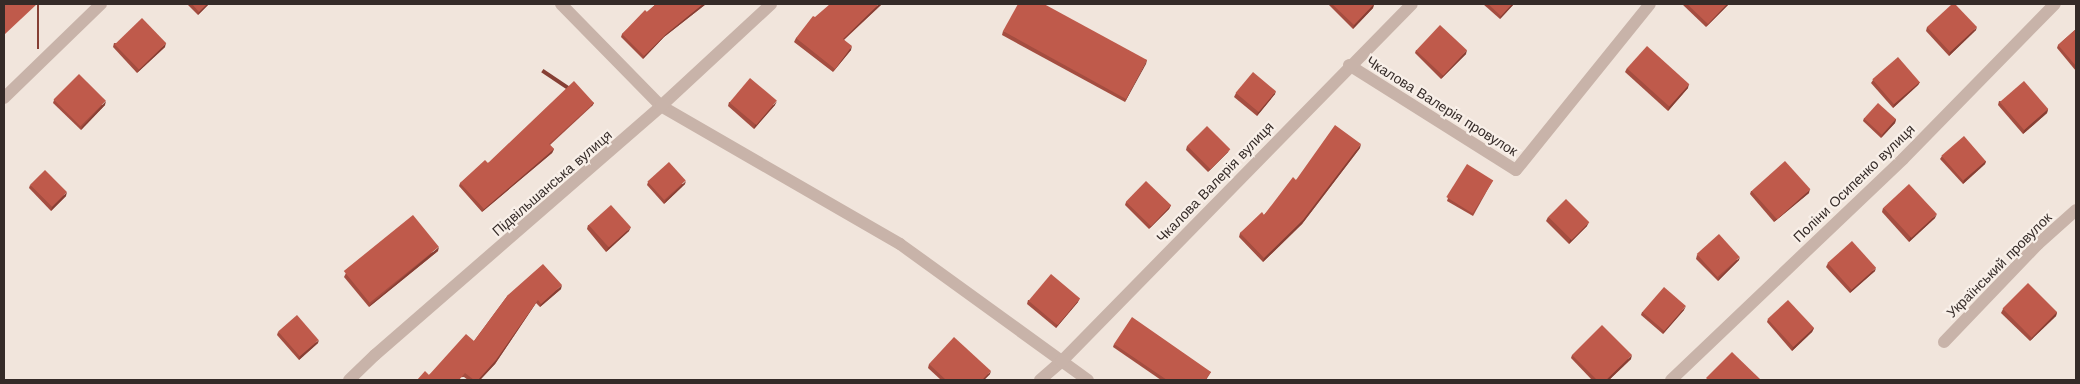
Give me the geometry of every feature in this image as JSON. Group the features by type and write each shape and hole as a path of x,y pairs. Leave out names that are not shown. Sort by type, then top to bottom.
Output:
{"street":[{"path":"4,98 101,4"},
{"path":"561,4 661,106 900,244 1060,362 1088,380"},
{"name":"Підвільшанська вулиця","path":"349,380 375,355 661,106 771,4"},
{"name":"Чкалова Валерія вулиця","path":"1040,380 1060,362 1412,4"},
{"name":"Чкалова Валерія провулок","path":"1350,66 1516,170 1650,4"},
{"name":"Поліни Осипенко вулиця","path":"1670,380 1903,159 2054,4"},
{"name":"Український провулок","path":"1944,342 2038,244 2076,210"}],"building":[{"path":"4,4 37,4 4,35"},
{"path":"192,4 207,4 199,12"},
{"path":"656,4 703,4 666,34 644,56 622,34 645,10 647,12"},
{"path":"830,4 879,4 843,39 852,46 835,69 796,38 813,16 815,17"},
{"path":"1018,4 1044,4 1147,60 1126,99 1003,31"},
{"path":"1332,4 1374,4 1354,25"},
{"path":"1488,4 1512,4 1501,16"},
{"path":"1687,4 1727,4 1708,24"},
{"path":"1952,4 1955,4 1977,27 1950,52 1927,27"},
{"path":"142,18 166,43 139,70 115,44"},
{"path":"1440,25 1467,50 1443,76 1416,51"},
{"path":"2076,29 2076,66 2058,45"},
{"path":"1647,46 1689,84 1669,106 1627,68"},
{"path":"1898,57 1920,82 1894,104 1872,79"},
{"path":"1253,72 1276,91 1259,112 1236,93"},
{"path":"79,74 106,101 80,126 54,99"},
{"path":"750,78 777,100 756,125 729,103"},
{"path":"574,81 594,103 549,144 554,149 484,209 460,183 485,160 488,163"},
{"path":"2024,81 2048,109 2024,130 2000,102"},
{"path":"1878,103 1896,119 1882,135 1864,119"},
{"path":"1335,125 1361,144 1303,220 1264,258 1240,233 1262,212 1264,215 1293,177 1296,180"},
{"path":"1207,126 1230,149 1211,169 1187,146"},
{"path":"1964,136 1986,161 1963,181 1941,156"},
{"path":"1785,161 1810,189 1777,219 1752,191"},
{"path":"669,162 686,181 664,200 647,181"},
{"path":"1467,164 1493,180 1473,214 1446,197"},
{"path":"45,170 67,192 52,207 30,185"},
{"path":"1146,181 1171,205 1151,226 1126,202"},
{"path":"1909,184 1937,214 1911,238 1883,208"},
{"path":"1566,199 1589,222 1572,240 1548,217"},
{"path":"611,205 631,227 609,247 589,225"},
{"path":"413,215 439,247 370,303 344,271"},
{"path":"1719,234 1740,257 1717,277 1697,254"},
{"path":"1852,241 1876,268 1852,290 1827,263"},
{"path":"543,264 562,285 541,304 538,300 496,360 478,380 474,380 465,373 459,380 417,380 425,371 429,375 466,334 474,341 508,295"},
{"path":"1051,274 1080,298 1058,325 1029,301"},
{"path":"2028,283 2057,312 2032,337 2003,308"},
{"path":"1664,287 1686,306 1664,331 1642,312"},
{"path":"1788,300 1814,328 1793,347 1768,319"},
{"path":"297,315 319,340 300,356 278,331"},
{"path":"1132,317 1211,372 1205,380 1167,380 1114,344"},
{"path":"1602,325 1632,355 1606,380 1597,380 1572,355"},
{"path":"954,337 991,371 982,380 946,380 929,364"},
{"path":"1732,352 1759,380 1708,380 1706,378"}]}
